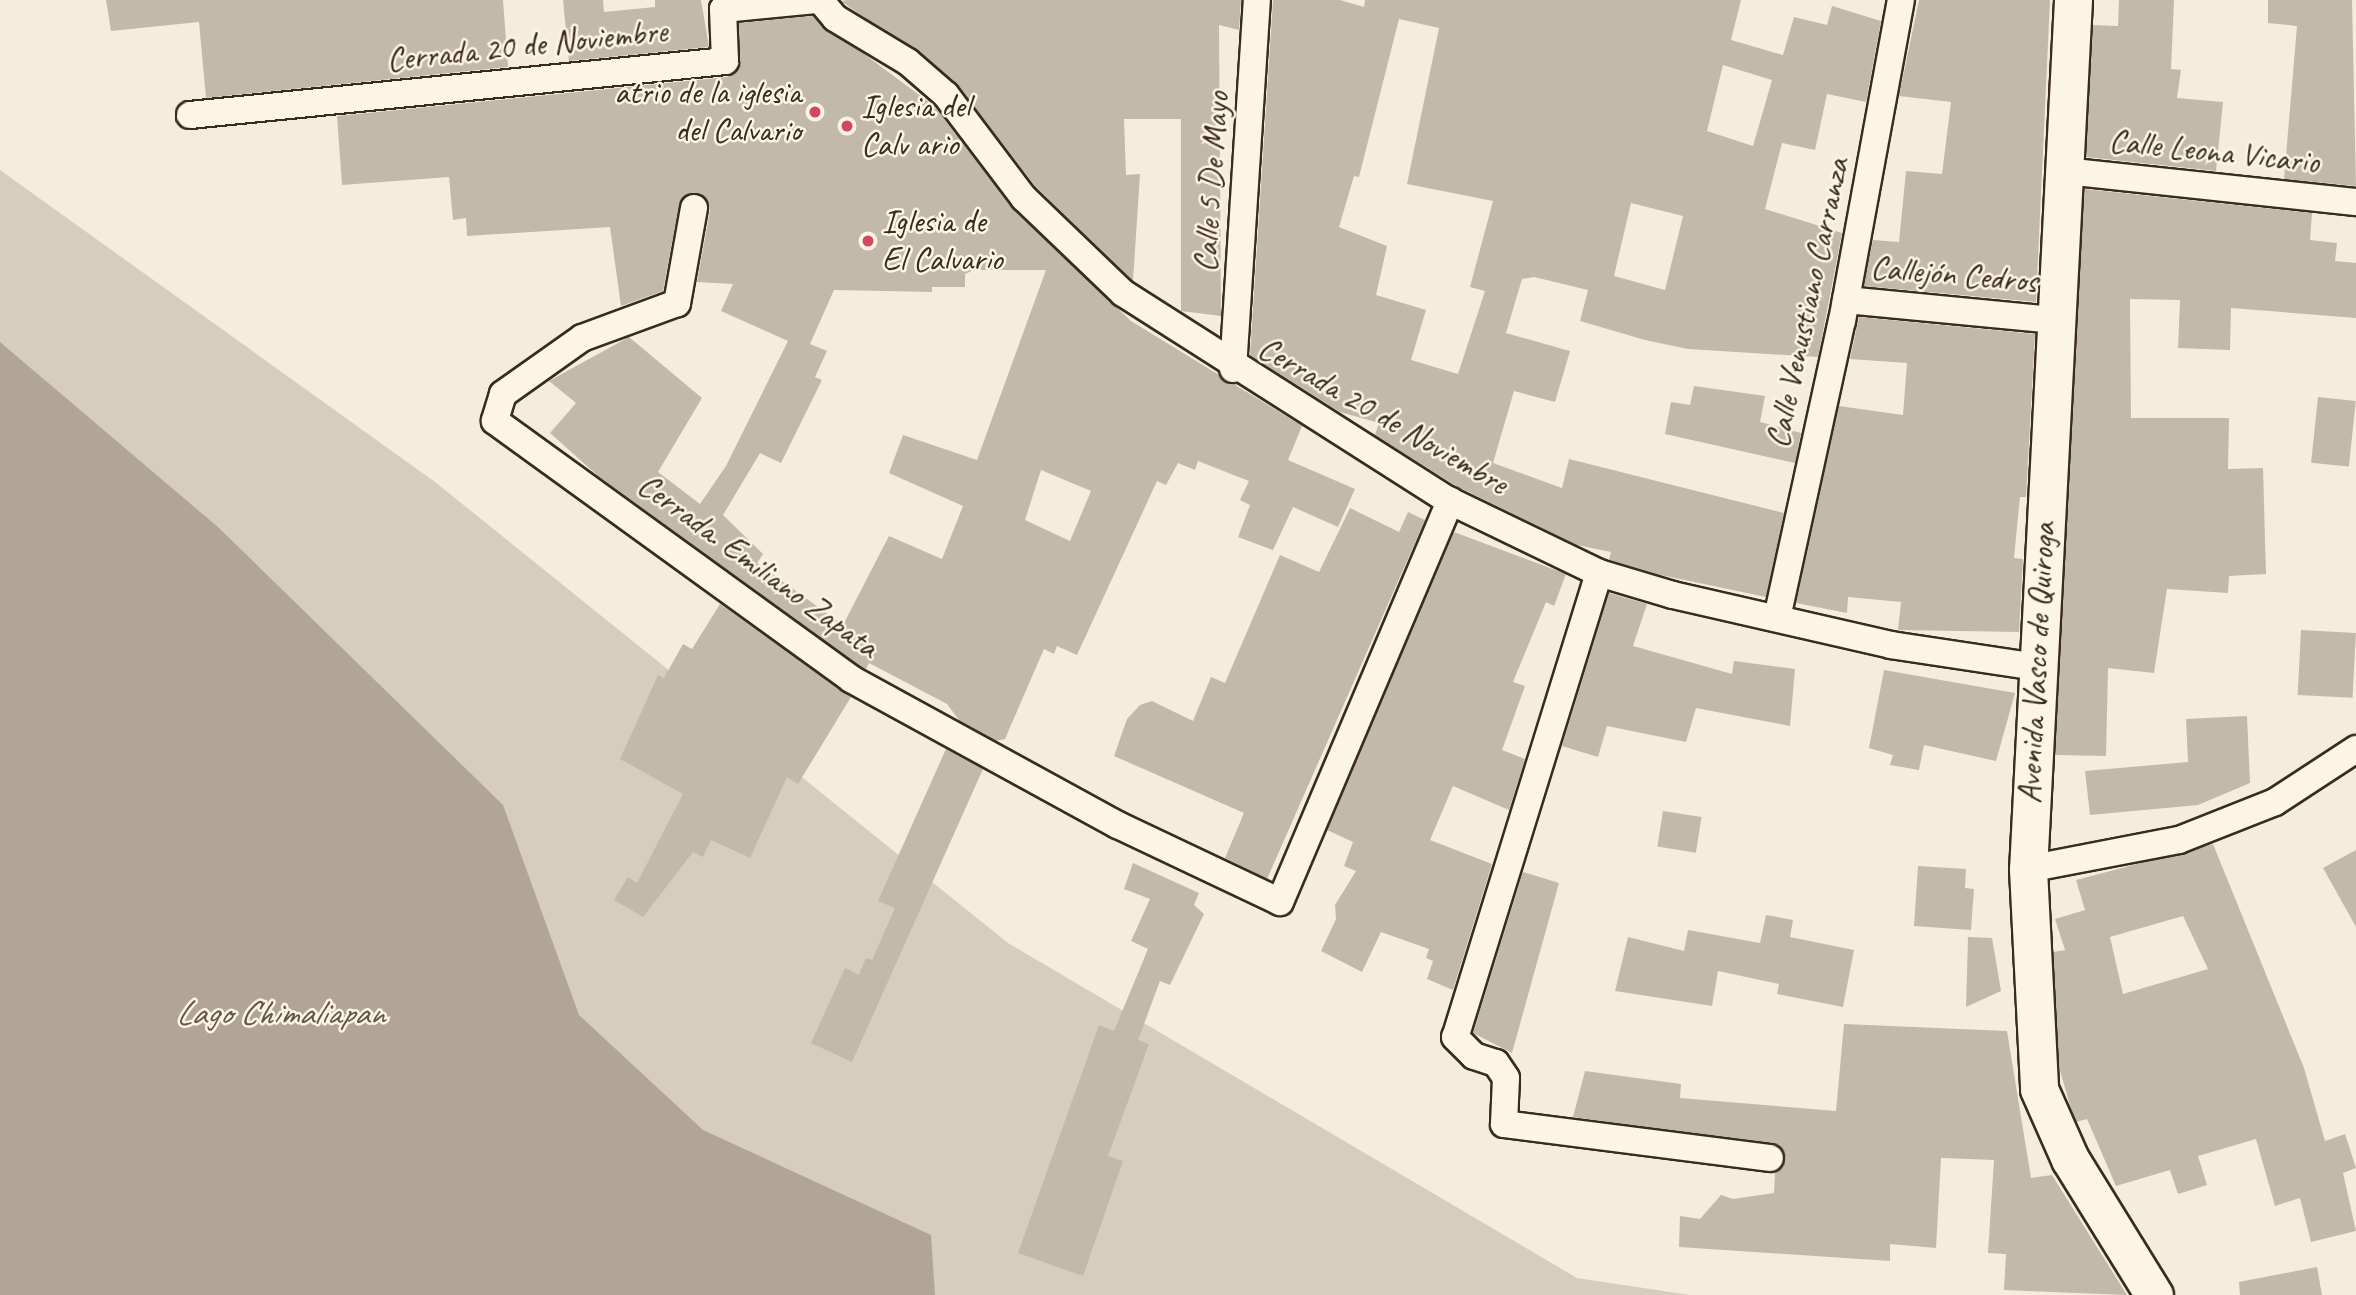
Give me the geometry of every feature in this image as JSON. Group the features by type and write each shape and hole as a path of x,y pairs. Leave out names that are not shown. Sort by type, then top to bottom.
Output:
{"street":[{"name":"Cerrada 20 de Noviembre","path":"190,115 725,61 723,9 818,0 835,18 908,62 946,95 1024,198 1123,293 1233,369 1450,501 1599,573 1777,618 2036,667"},
{"name":"Calle 5 De Mayo","path":"1233,369 1257,0"},
{"name":"Calle Venustiano Carranza","path":"1777,618 1846,300 1901,0"},
{"name":"Avenida Vasco de Quiroga","path":"2073,0 2036,667 2028,869 2039,1089 2070,1159 2154,1295"},
{"name":"Calle Leona Vicario","path":"2065,171 2356,202"},
{"name":"Cerrada. Emiliano Zapata","path":"694,208 677,303 582,338 503,394 495,421 851,679 1118,825 1280,902 1450,501"},
{"name":"Callejón Cedros","path":"1846,300 2054,320"},
{"path":"1599,573 1455,1037 1474,1056 1496,1063 1506,1078 1504,1124 1770,1158"},
{"path":"2028,869 2179,840 2275,802 2356,749"}],"shaded area":[{"path":"0,170 435,482 1008,943 1577,1278 1690,1295 0,1295"}],"water":[{"name":"Lago Chimaliapan","path":"0,342 219,528 503,805 579,1015 703,1130 931,1235 935,1295 0,1295"}],"building":[{"path":"106,0 503,0 508,67 206,98 199,22 111,31"},
{"path":"563,0 603,0 604,12 655,7 655,0 701,0 709,47 569,61"},
{"path":"1241,0 1239,30 1219,25 1221,316 1181,311 1181,119 1124,119 1126,175 1140,174 1133,281 1036,187 956,83 841,1"},
{"path":"1273,0 1340,0 1364,7 1365,0 1741,0 1731,40 1783,55 1794,17 1827,25 1832,6 1881,21 1866,102 1827,94 1815,150 1782,143 1765,209 1842,233 1818,357 1688,349 1645,340 1580,321 1588,290 1534,277 1522,279 1506,333 1570,351 1555,402 1514,391 1493,463 1562,488 1569,459 1784,513 1766,597 1656,574 1609,560 1611,552 1577,545 1458,487 1375,435 1379,423 1340,412 1250,355","holes":["1399,19 1439,28 1407,184 1493,201 1470,287 1485,291 1458,374 1411,360 1426,310 1376,295 1387,246 1339,227 1354,176 1359,177","1723,65 1772,80 1753,146 1707,131","1631,203 1683,216 1665,290 1614,276"]},
{"path":"1919,0 2050,0 2036,302 1864,286 1873,240 1899,242 1906,171 1942,174 1951,102 1899,96"},
{"path":"2119,0 2174,0 2171,69 2181,70 2177,98 2223,102 2216,171 2086,157 2093,25 2118,26"},
{"path":"2268,0 2352,0 2356,186 2284,179 2297,26 2268,23"},
{"path":"813,16 934,106 1013,209 1131,321 1302,426 1288,460 1355,489 1338,527 1293,507 1273,550 1238,537 1250,505 1240,500 1249,481 1198,461 1195,470 1178,463 1166,485 1157,481 1077,655 1057,646 1054,654 1044,649 1005,739 996,741 959,720 947,704 869,663 866,669 859,666 597,475 550,433 576,403 549,381 629,337 702,398 658,472 700,504 726,466 788,341 721,311 733,284 697,282 710,211 705,196 689,193 679,205 663,291 621,306 610,227 467,236 466,218 453,220 449,177 342,185 337,116 727,77 739,67 739,23","holes":["974,270 1046,270 977,460 903,435 889,473 963,506 942,559 889,536 843,625 757,563 763,554 723,515 760,453 781,463 822,380 815,377 827,351 810,344 834,290 932,292 932,287 965,287 965,274","1041,470 1091,491 1070,541 1025,520"]},
{"path":"2084,189 2312,213 2310,240 2337,243 2335,261 2356,263 2356,318 2231,308 2230,350 2178,348 2180,300 2130,299 2131,418 2229,418 2228,469 2263,468 2266,574 2229,576 2228,593 2167,589 2154,673 2108,668 2106,756 2055,755"},
{"path":"1859,317 2035,334 2026,497 2020,497 2014,558 2023,559 2019,632 1898,630 1901,602 1848,597 1847,613 1796,603 1839,406 1903,415 1907,363 1850,359"},
{"path":"1694,386 1765,396 1760,422 1801,433 1795,463 1665,434 1671,402 1690,405"},
{"path":"2318,397 2356,401 2349,467 2311,463"},
{"path":"1350,508 1399,532 1408,512 1425,520 1267,879 1225,858 1244,813 1114,756 1127,719 1140,705 1152,701 1193,721 1211,677 1225,683 1280,555 1319,572"},
{"path":"1454,532 1566,574 1554,606 1546,602 1513,682 1525,686 1502,750 1525,759 1509,810 1453,786 1430,840 1492,864 1453,990 1427,979 1433,961 1426,958 1429,949 1381,932 1362,972 1321,951 1336,919 1335,905 1356,871 1344,866 1353,842 1327,830"},
{"path":"1609,593 1647,604 1633,646 1732,674 1734,661 1795,669 1790,726 1696,708 1686,742 1607,726 1598,757 1562,746"},
{"path":"720,604 851,697 798,784 787,777 750,858 711,840 703,857 693,852 643,917 614,900 628,877 637,883 683,794 620,759 658,675 664,678 683,644 692,649"},
{"path":"2301,630 2356,633 2353,698 2298,695"},
{"path":"1884,670 2015,693 1996,761 1924,745 1919,770 1890,765 1893,755 1869,748"},
{"path":"2247,716 2250,783 2198,805 2090,815 2085,771 2188,762 2186,719"},
{"path":"946,749 983,769 852,1062 811,1043 845,968 859,975 866,958 872,960 895,908 878,901"},
{"path":"1663,811 1702,817 1696,853 1657,847"},
{"path":"2213,844 2304,1068 2325,1141 2345,1134 2356,1168 2343,1173 2356,1231 2311,1242 2300,1198 2275,1206 2256,1139 2198,1156 2207,1185 2178,1194 2170,1170 2116,1186 2087,1119 2076,1122 2059,1067 2053,952 2065,950 2055,919 2085,910 2076,880","holes":["2183,916 2208,969 2123,994 2110,937"]},
{"path":"2356,850 2356,927 2323,868"},
{"path":"1133,863 1199,893 1194,905 1204,914 1170,985 1160,981 1138,1040 1149,1044 1108,1156 1123,1161 1083,1276 1018,1253 1099,1025 1114,1031 1148,949 1131,941 1150,899 1124,889"},
{"path":"1918,866 1966,869 1965,888 1974,889 1971,930 1914,926"},
{"path":"1523,872 1559,883 1512,1053 1473,1033"},
{"path":"1766,915 1793,920 1790,937 1854,950 1843,1007 1777,994 1779,984 1718,971 1712,1006 1615,991 1628,937 1684,951 1688,930 1760,943"},
{"path":"1968,937 1992,938 2001,991 1966,1007"},
{"path":"1844,1024 2007,1031 2031,1178 2052,1175 2127,1295 2004,1290 2006,1254 1988,1253 1994,1160 1941,1158 1936,1248 1890,1244 1890,1261 1679,1247 1680,1216 1700,1219 1721,1195 1733,1199 1774,1193 1775,1173 1785,1161 1780,1146 1573,1117 1585,1071 1681,1084 1680,1098 1836,1111"},
{"path":"2317,1267 2322,1295 2240,1295 2239,1282"}],"place":[{"name":"atrio de la iglesia del Calvario","path":"815,112"},
{"name":"Iglesia del Calv ario","path":"847,126"},
{"name":"Iglesia de El Calvario","path":"868,241"}]}
